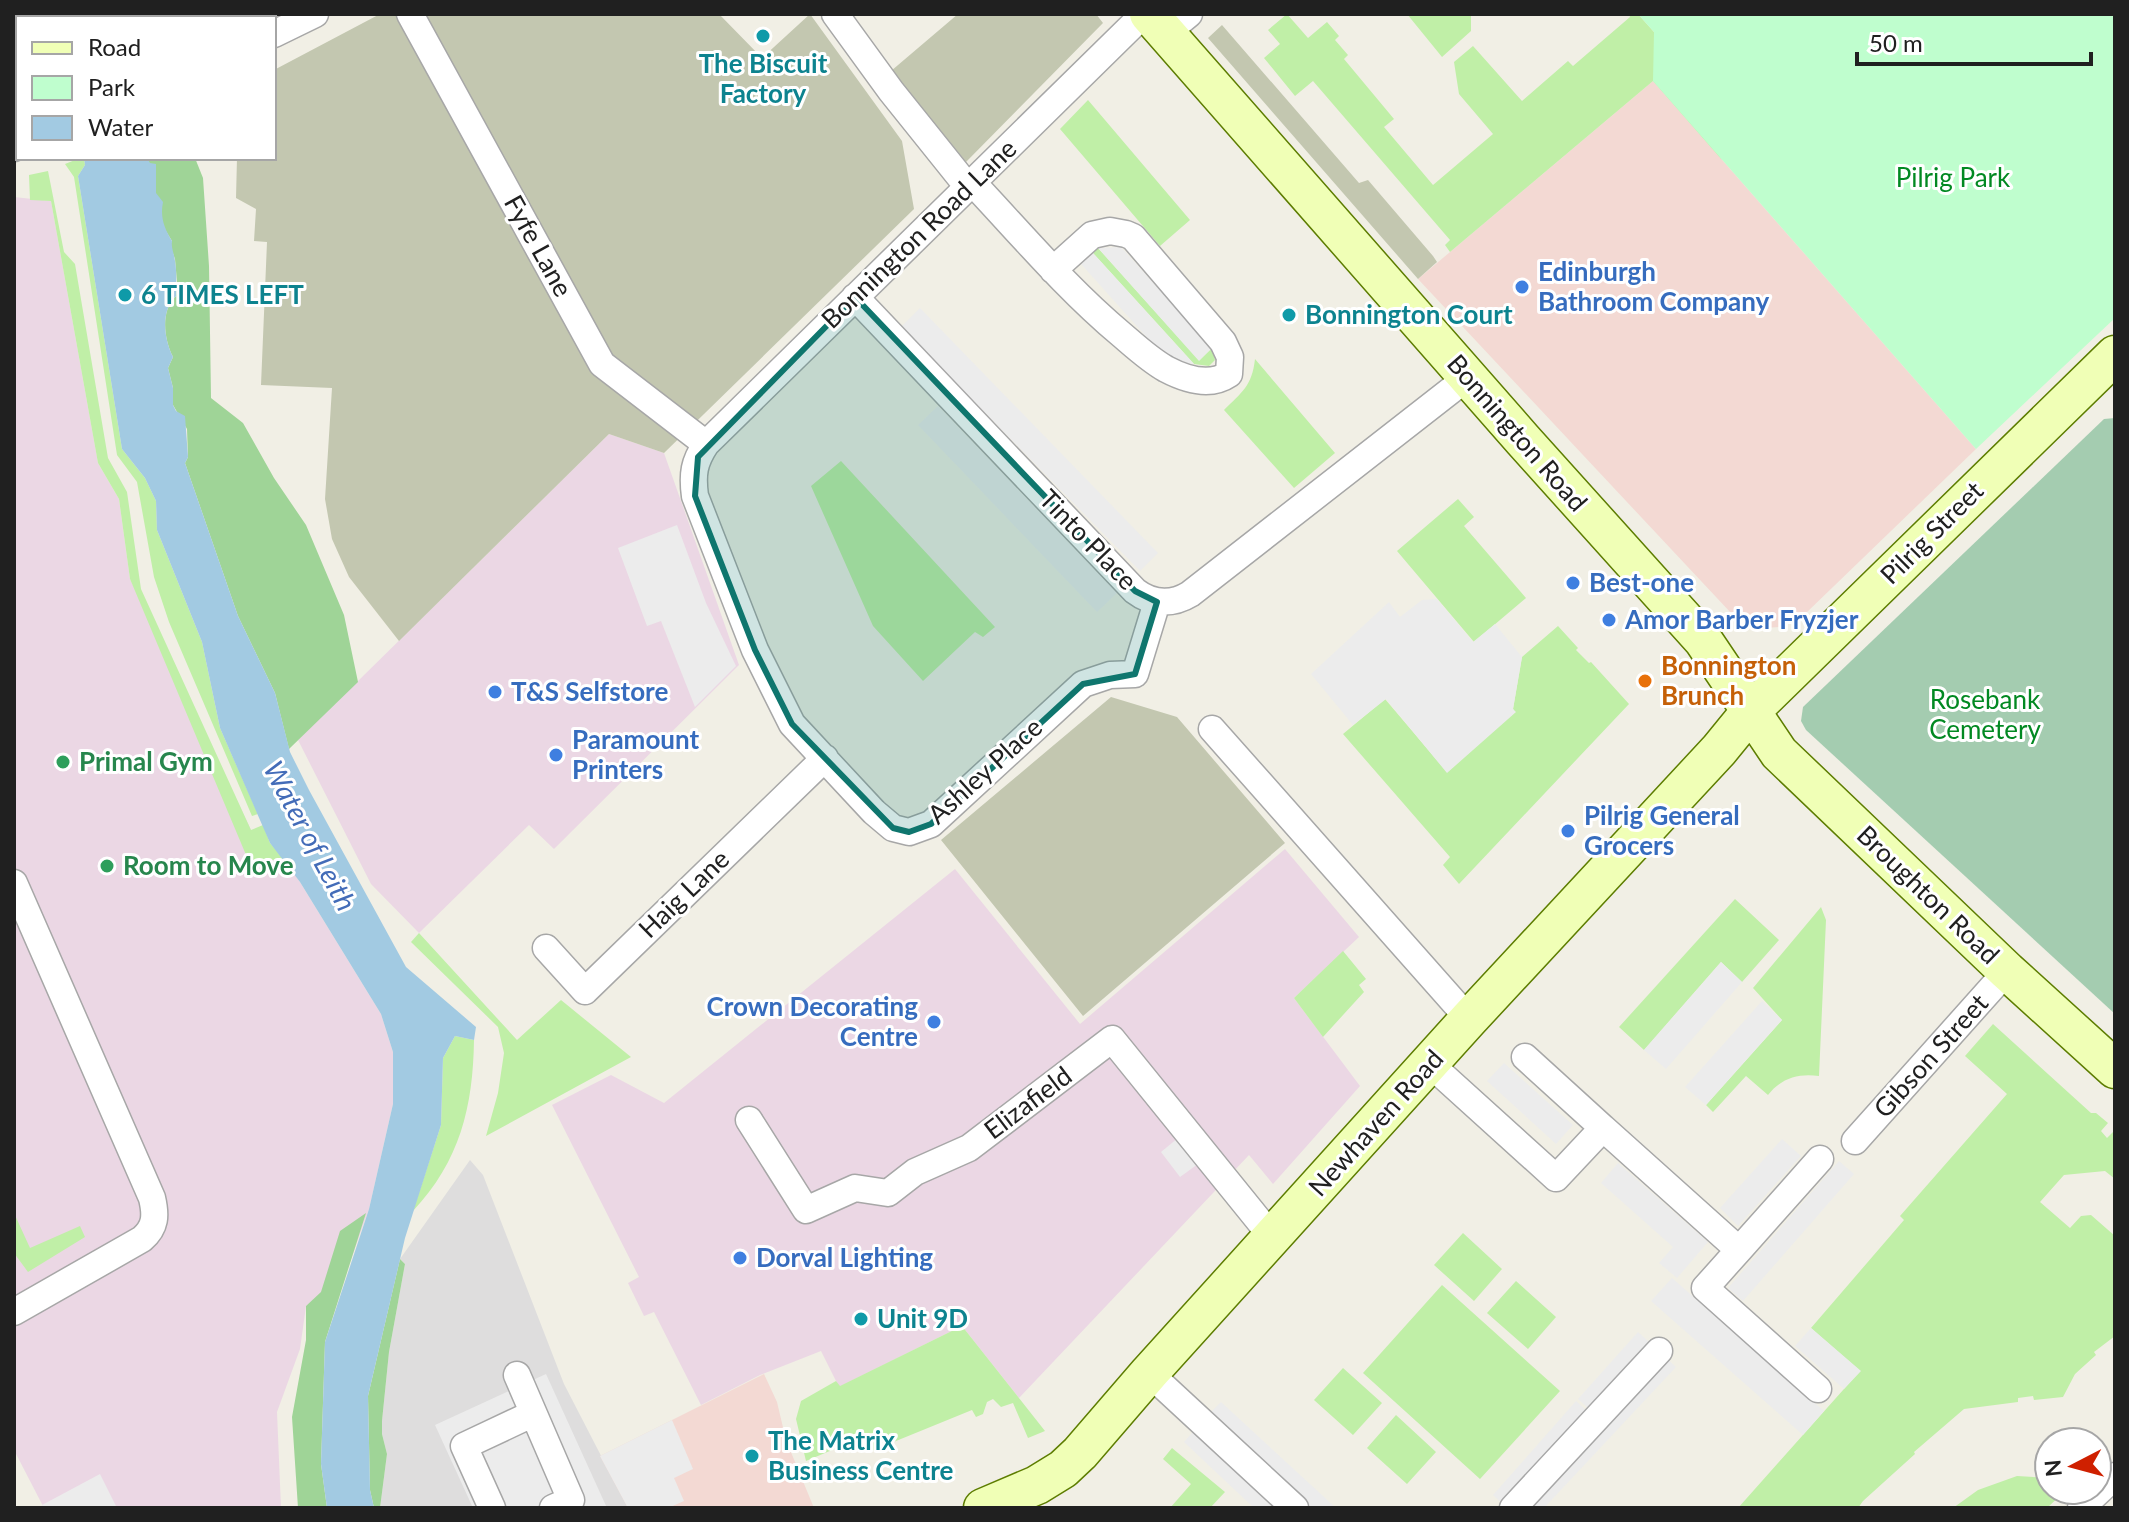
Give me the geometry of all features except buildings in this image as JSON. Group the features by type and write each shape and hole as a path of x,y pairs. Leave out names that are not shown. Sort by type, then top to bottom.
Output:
{"street":[{"path":"276,33 315,14"},
{"name":"Fyfe Lane","path":"410,14 602,364 702,450"},
{"path":"835,14 891,91 970,184 1053,270 1111,326 1163,367 1186,377 1209,381 1229,374 1230,357 1223,342 1133,237 1110,231 1092,235 1053,270"},
{"name":"Bonnington Road Lane","path":"702,450 970,184 1162,19"},
{"name":"Bonnington Road","path":"1162,19 1468,377 1703,640 1750,712"},
{"name":"Tinto Place","path":"855,297 1135,591 1157,602 1178,600 1190,594 1468,377"},
{"name":"Pilrig Street","path":"1750,712 2115,355"},
{"name":"Ashley Place","path":"702,450 692,473 695,496 755,650 792,724 874,812 893,828 909,832 931,824 1083,684 1110,675 1135,674 1157,602"},
{"name":"Broughton Road","path":"1750,712 1779,753 2007,971 2115,1069"},
{"name":"Newhaven Road","path":"983,1508 1043,1497 1063,1469 1149,1373 1469,1019 1719,750 1750,712"},
{"path":"1212,729 1469,1019"},
{"name":"Haig Lane","path":"546,948 585,991 825,758"},
{"path":"14,883 152,1198 155,1217 149,1233 142,1239 14,1312"},
{"name":"Gibson Street","path":"1855,1141 2007,971"},
{"name":"Elizafield","path":"749,1120 806,1210 855,1188 888,1193 915,1172 969,1148 1112,1039 1273,1238"},
{"path":"1525,1057 1739,1250"},
{"path":"1430,1064 1556,1178 1603,1128"},
{"path":"1818,1389 1705,1288 1820,1159"},
{"path":"1513,1508 1659,1351"},
{"path":"1149,1373 1295,1508"},
{"path":"517,1375 571,1500 553,1508"},
{"path":"492,1508 464,1446 532,1414"},
{"path":"2081,1508 2115,1476"}],"highlighted area":[{"path":"855,297 1135,591 1157,602 1135,674 1083,684 931,824 909,832 893,828 792,724 755,650 695,496 698,457"}],"shaded area":[{"path":"380,14 719,14 762,58 810,14 902,141 914,209 664,453 609,434 399,641 349,577 332,539 325,499 332,388 261,385 267,242 254,241 256,209 236,198 237,160 276,160 276,69"},
{"path":"958,14 1096,14 1103,23 966,162 891,71"},
{"path":"1222,25 1359,183 1368,180 1433,256 1437,262 1418,279 1208,38"},
{"path":"1653,81 1976,449 1805,614 1798,614 1782,627 1746,629 1418,279"},
{"path":"14,197 51,201 98,463 119,499 130,579 266,861 284,859 300,882 381,1014 393,1052 393,1104 369,1209 344,1279 306,1306 300,1349 277,1412 281,1508 44,1508 14,1450"},
{"path":"1121,247 1212,348 1199,361 1098,248"},
{"path":"1093,253 1194,364 1169,362 1081,264"},
{"path":"920,308 1158,553 1140,571 901,327"},
{"path":"938,406 1117,593 1097,612 918,425"},
{"path":"609,434 664,453 739,665 554,849 529,825 419,933 371,884 298,740"},
{"path":"677,525 706,603 736,666 695,707 661,621 647,626 618,548"},
{"path":"1437,599 1473,642 1495,624 1522,657 1513,709 1516,712 1447,773 1386,699 1353,725 1311,674 1389,602 1400,617 1422,600"},
{"path":"1111,697 1177,717 1285,843 1083,1016 941,840"},
{"path":"1285,849 1359,937 1294,998 1360,1086 1273,1184 1249,1155 1019,1398 962,1326 839,1387 821,1351 760,1375 701,1405 654,1312 644,1316 628,1283 639,1277 552,1105 611,1075 664,1103 955,869 1080,1024"},
{"path":"1721,962 1742,982 1666,1069 1644,1050"},
{"path":"1762,1001 1782,1020 1706,1105 1685,1087"},
{"path":"1504,1063 1573,1125 1556,1144 1487,1081"},
{"path":"1178,1138 1198,1164 1180,1177 1161,1152"},
{"path":"1782,1139 1801,1156 1738,1226 1720,1208"},
{"path":"470,1160 483,1175 564,1384 628,1508 380,1508 387,1454 382,1421 389,1352 405,1264 400,1259"},
{"path":"1839,1161 1854,1174 1743,1301 1728,1288"},
{"path":"1618,1163 1708,1242 1677,1278 1659,1263 1673,1247 1601,1183"},
{"path":"1672,1278 1824,1411 1803,1435 1651,1301"},
{"path":"1811,1328 1861,1371 1844,1389 1795,1346"},
{"path":"1638,1332 1657,1349 1596,1415 1578,1399"},
{"path":"1660,1352 1676,1367 1544,1508 1516,1508"},
{"path":"546,1374 607,1508 473,1508 435,1425"},
{"path":"764,1374 777,1402 786,1440 814,1508 628,1508 600,1456"},
{"path":"1576,1401 1594,1417 1507,1508 1493,1495"},
{"path":"1221,1402 1336,1508 1304,1508 1206,1417"},
{"path":"672,1420 693,1469 674,1478 684,1501 668,1508 628,1508 600,1456"},
{"path":"1198,1426 1286,1508 1254,1508 1184,1442"},
{"path":"100,1474 117,1508 44,1508 42,1505"}],"green space":[{"path":"1287,14 1308,38 1327,22 1339,36 1335,40 1348,55 1344,59 1394,119 1384,127 1433,185 1493,134 1459,94 1454,62 1473,46 1522,101 1568,61 1573,66 1630,17 1629,14 1638,14 1654,32 1654,41 1722,160 1653,81 1450,252 1445,245 1450,240 1313,81 1295,96 1264,58 1280,44 1268,30"},
{"path":"1407,14 1471,14 1471,31 1442,57"},
{"name":"Pilrig Park","path":"1638,14 2115,14 2115,318 1976,449 1653,81 1654,32"},
{"path":"1088,100 1190,220 1160,246 1060,129"},
{"path":"84,160 85,165 78,176 122,449 145,478 156,501 157,530 202,642 220,728 258,814 252,816 169,622 154,577 137,482 117,455 74,177 65,164"},
{"path":"147,160 196,160 203,178 209,266 211,398 243,423 274,478 306,525 344,615 358,682 289,749 275,693 238,616 185,463 188,457 187,429 173,405 168,368 173,357 165,325 168,309 176,296 177,282 170,245 172,241 164,228"},
{"path":"48,171 64,252 75,264 108,458 127,492 141,589 251,830 263,825 270,843 284,859 249,862 130,579 119,499 98,463 51,201 30,200 29,175"},
{"path":"1098,248 1199,360 1212,348 1215,360 1209,366 1194,364 1093,253"},
{"path":"1255,359 1335,453 1294,488 1224,410 1249,382"},
{"name":"Rosebank Cemetery","path":"2115,418 2115,1014 1806,730 1801,721 1803,707 2104,419"},
{"path":"841,461 995,627 983,637 975,632 923,681 873,626 811,486"},
{"path":"1458,499 1474,517 1464,526 1526,598 1474,642 1397,551"},
{"path":"1558,626 1578,648 1576,650 1629,704 1459,884 1443,865 1450,857 1343,734 1385,699 1447,772 1515,712 1522,657"},
{"path":"1735,899 1779,940 1742,982 1721,962 1644,1050 1619,1027"},
{"path":"1821,907 1826,920 1819,1076 1791,1078 1768,1095 1746,1076 1713,1112 1706,1105 1782,1020 1753,988"},
{"path":"419,933 517,1040 561,1000 631,1057 486,1136 498,1093 504,1053 498,1027 411,942"},
{"path":"1343,951 1366,979 1359,985 1364,992 1323,1037 1294,998"},
{"path":"1993,1024 2091,1113 2096,1113 2108,1123 2101,1131 2107,1138 2115,1130 2115,1179 2105,1171 2064,1175 2040,1202 2070,1228 2081,1216 2091,1215 2115,1236 2115,1336 2094,1352 2096,1355 2075,1374 2063,1397 2034,1400 2033,1396 2018,1398 2018,1402 1964,1409 1914,1452 1858,1508 1738,1508 1860,1371 1811,1328 1904,1220 1900,1216 2007,1094 1965,1056"},
{"path":"455,1036 474,1040 467,1110 453,1153 413,1211 441,1125 443,1058"},
{"path":"14,1213 30,1248 80,1226 85,1237 28,1272 14,1253"},
{"path":"366,1213 325,1342 321,1464 327,1508 298,1508 292,1417 306,1340 306,1306 321,1292 340,1231"},
{"path":"1463,1233 1502,1269 1474,1301 1434,1265"},
{"path":"400,1259 405,1264 389,1352 382,1421 387,1454 380,1508 374,1508 370,1490 368,1396"},
{"path":"1516,1281 1556,1317 1528,1349 1487,1313"},
{"path":"1442,1285 1560,1391 1480,1479 1363,1373"},
{"path":"962,1326 1045,1431 1028,1438 1013,1403 1001,1407 993,1399 987,1402 983,1414 976,1417 972,1410 869,1452 863,1437 806,1461 796,1419 801,1401 836,1381 840,1386"},
{"path":"1343,1368 1382,1403 1353,1435 1314,1400"},
{"path":"1396,1415 1436,1452 1407,1484 1367,1448"},
{"path":"1172,1448 1225,1492 1210,1508 1170,1508 1191,1484 1163,1459"},
{"path":"2017,1476 2033,1477 2033,1506 2049,1506 1953,1508 1978,1490"}],"water":[{"name":"Water of Leith","path":"84,160 148,160 156,164 156,193 163,202 162,218 172,241 176,270 176,296 168,309 165,325 173,357 168,368 173,405 185,416 188,457 185,463 238,616 275,693 290,752 406,967 476,1027 474,1040 455,1036 443,1058 441,1125 405,1238 368,1396 370,1490 374,1508 327,1508 321,1464 325,1342 369,1209 393,1104 393,1052 381,1014 300,882 270,843 220,728 202,642 157,530 156,501 145,478 122,449 78,176 85,165"}],"place":[{"name":"The Biscuit Factory","path":"763,36"},
{"name":"Edinburgh Bathroom Company","path":"1522,287"},
{"name":"6 TIMES LEFT","path":"125,295"},
{"name":"Bonnington Court","path":"1289,315"},
{"name":"Best-one","path":"1573,583"},
{"name":"Amor Barber Fryzjer","path":"1609,620"},
{"name":"Bonnington Brunch","path":"1645,681"},
{"name":"T&S Selfstore","path":"495,692"},
{"name":"Paramount Printers","path":"556,755"},
{"name":"Primal Gym","path":"63,762"},
{"name":"Pilrig General Grocers","path":"1568,831"},
{"name":"Room to Move","path":"107,866"},
{"name":"Crown Decorating Centre","path":"934,1022"},
{"name":"Dorval Lighting","path":"740,1258"},
{"name":"Unit 9D","path":"861,1319"},
{"name":"The Matrix Business Centre","path":"752,1456"}]}
